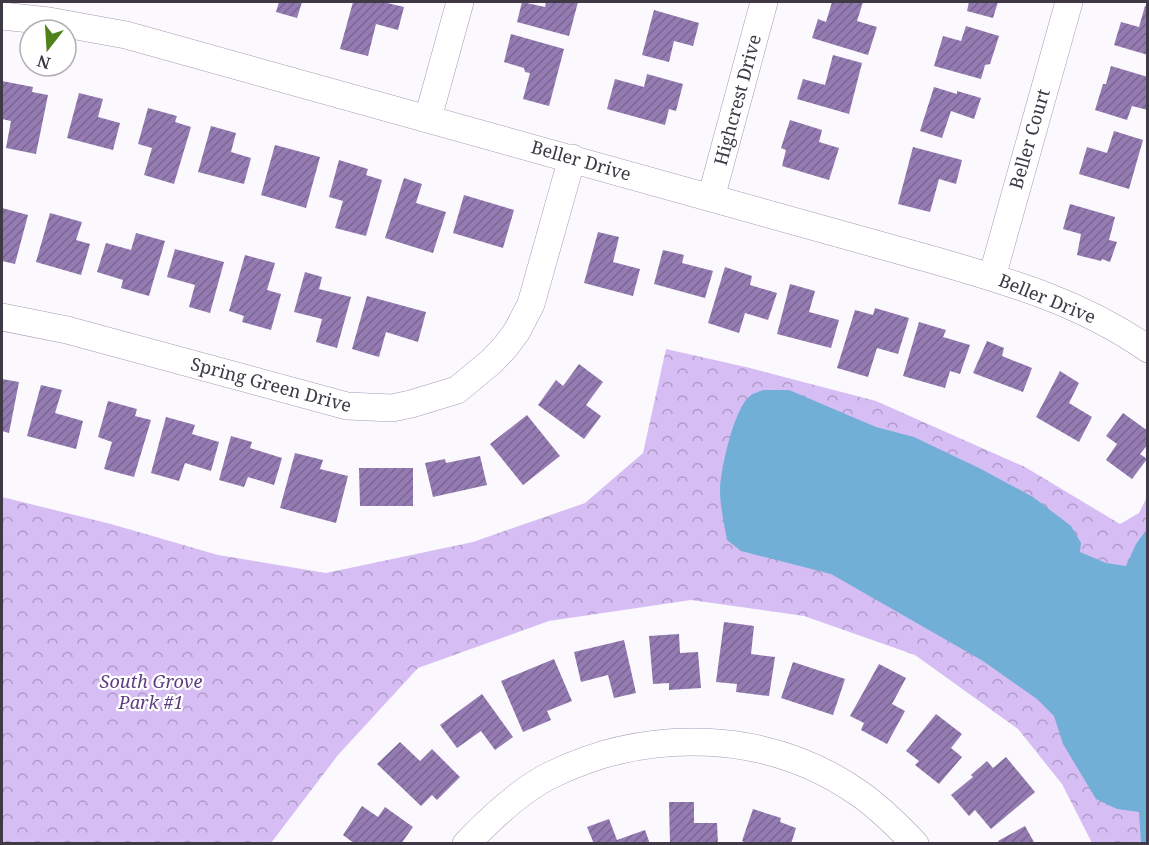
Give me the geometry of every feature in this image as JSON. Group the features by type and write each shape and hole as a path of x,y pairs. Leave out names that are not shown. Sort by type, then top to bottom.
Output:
{"street":[{"path":"428,118 460,2"},
{"name":"Highcrest Drive","path":"711,198 764,2"},
{"name":"Beller Court","path":"992,277 1069,2"},
{"name":"Beller Drive","path":"2,16 49,21 126,35 992,277 1069,304 1106,323 1148,349"},
{"name":"Spring Green Drive","path":"2,317 67,330 347,406 392,408 411,404 457,390 492,361 517,331 531,304 572,158"},
{"path":"466,843 510,803 550,775 600,756 634,747 695,741 750,747 809,765 857,792 896,823 915,843"}],"green space":[{"name":"South Grove Park #1","path":"666,349 876,401 1025,467 1120,524 1139,513 1147,497 1147,843 1092,843 1062,784 1018,729 915,655 804,616 691,600 549,621 418,668 338,755 271,843 2,843 2,497 111,524 218,555 326,573 473,542 585,503 643,453"}],"water":[{"path":"763,390 789,390 876,427 914,437 981,469 1033,497 1071,526 1081,543 1080,552 1106,563 1126,566 1136,544 1147,529 1147,843 1141,843 1139,812 1117,809 1096,799 1063,744 1054,716 1037,699 983,661 831,574 741,551 727,540 720,489 726,454 734,425 744,403 751,395"}],"building":[{"path":"279,2 302,2 297,18 276,12"},
{"path":"353,2 383,2 404,7 398,30 376,24 368,56 340,49"},
{"path":"522,2 545,7 546,2 578,2 569,36 517,22"},
{"path":"832,2 863,2 857,21 877,27 868,55 812,38 818,19 826,22"},
{"path":"969,2 998,2 993,18 967,11"},
{"path":"1145,6 1148,7 1148,55 1114,45 1121,22 1139,27"},
{"path":"654,10 699,23 693,46 674,41 669,62 642,55"},
{"path":"966,26 999,36 990,64 985,65 981,79 934,66 943,36 961,41"},
{"path":"511,34 564,49 549,106 523,99 530,73 525,72 524,68 504,62"},
{"path":"833,55 862,63 849,114 797,99 803,79 825,85"},
{"path":"1111,66 1148,77 1148,110 1132,106 1127,120 1095,110"},
{"path":"647,74 683,84 676,111 669,109 665,125 607,109 615,79 644,87"},
{"path":"2,81 33,87 32,92 48,95 36,154 6,148 11,121 2,119"},
{"path":"934,87 981,98 974,119 951,111 942,138 920,131"},
{"path":"79,93 103,99 98,117 120,123 113,150 67,138"},
{"path":"148,108 177,116 175,122 191,127 174,184 144,175 152,148 138,144"},
{"path":"790,120 822,130 819,142 839,148 829,180 782,166 786,150 781,148"},
{"path":"211,126 236,133 231,152 251,158 244,184 198,172"},
{"path":"1114,131 1143,140 1129,189 1079,174 1087,147 1107,153"},
{"path":"275,145 320,157 306,208 261,195"},
{"path":"913,147 962,160 956,184 939,179 930,212 898,204"},
{"path":"339,160 368,169 366,175 382,180 366,236 335,228 343,201 329,197"},
{"path":"404,178 422,184 416,203 446,212 433,253 385,238"},
{"path":"464,195 514,210 503,248 453,233"},
{"path":"1070,204 1115,217 1109,240 1117,242 1110,262 1077,255 1081,234 1063,229"},
{"path":"2,208 28,215 15,264 2,261"},
{"path":"50,213 82,222 76,240 90,244 81,275 36,262"},
{"path":"598,232 619,237 613,262 640,269 633,296 584,283"},
{"path":"136,233 165,241 149,296 121,288 123,280 97,272 106,243 131,250"},
{"path":"175,249 224,262 210,313 189,307 195,285 167,277"},
{"path":"663,250 684,255 682,263 713,271 705,298 654,284"},
{"path":"245,255 275,263 267,290 281,294 271,330 242,322 244,316 229,311"},
{"path":"725,267 752,276 750,285 777,293 768,320 745,313 739,333 708,323"},
{"path":"305,272 322,277 319,289 351,297 337,348 316,342 322,319 294,312"},
{"path":"790,284 815,291 809,312 839,320 831,348 777,334"},
{"path":"367,296 426,312 418,342 386,332 379,357 352,349"},
{"path":"875,308 909,318 898,354 877,348 868,377 837,368 855,310 873,315"},
{"path":"919,322 946,330 943,337 970,345 960,374 950,371 945,388 903,376"},
{"path":"987,341 1004,348 1002,356 1032,368 1023,392 973,373"},
{"path":"579,364 603,382 586,405 601,416 584,439 538,405 556,380 563,386"},
{"path":"1060,371 1079,383 1069,403 1092,417 1079,442 1036,417"},
{"path":"2,379 19,382 9,433 2,431"},
{"path":"41,385 62,390 55,413 83,421 76,449 27,436"},
{"path":"108,401 137,409 135,416 151,420 134,477 104,469 112,442 98,437"},
{"path":"1123,413 1148,431 1148,444 1140,454 1147,459 1132,479 1106,460 1117,444 1106,436"},
{"path":"527,415 560,456 523,485 490,444"},
{"path":"166,417 195,425 192,434 219,442 211,471 185,463 179,481 151,473"},
{"path":"231,436 252,442 250,448 282,458 274,485 248,477 244,487 219,480"},
{"path":"295,453 323,460 320,469 348,476 336,523 280,508"},
{"path":"480,456 487,485 433,497 425,463 445,459 446,463"},
{"path":"359,468 413,468 413,506 360,506"},
{"path":"724,622 754,626 751,654 775,657 769,696 736,692 737,684 716,682"},
{"path":"679,634 680,653 698,652 701,688 669,690 669,683 653,684 649,636"},
{"path":"624,640 636,693 614,698 608,675 581,682 574,652"},
{"path":"554,659 572,701 547,711 551,720 523,732 501,681"},
{"path":"793,662 845,679 833,715 781,698"},
{"path":"879,664 906,678 892,704 905,711 887,744 861,730 864,723 850,716"},
{"path":"482,694 513,737 495,750 481,731 457,748 440,725"},
{"path":"936,714 962,734 951,748 962,757 939,784 915,765 919,761 906,751"},
{"path":"400,742 420,761 432,749 460,777 437,800 432,795 421,806 377,764"},
{"path":"1006,757 1035,792 991,829 975,810 969,816 951,795 973,777 971,775 987,761 993,768"},
{"path":"669,802 694,802 694,823 717,823 718,844 670,844"},
{"path":"362,806 378,817 385,807 413,827 401,844 355,844 343,835"},
{"path":"753,809 781,818 780,822 796,828 791,844 749,844 742,841"},
{"path":"609,819 617,840 645,830 650,844 594,844 587,827"},
{"path":"1025,826 1035,844 1000,844 998,841"}]}
